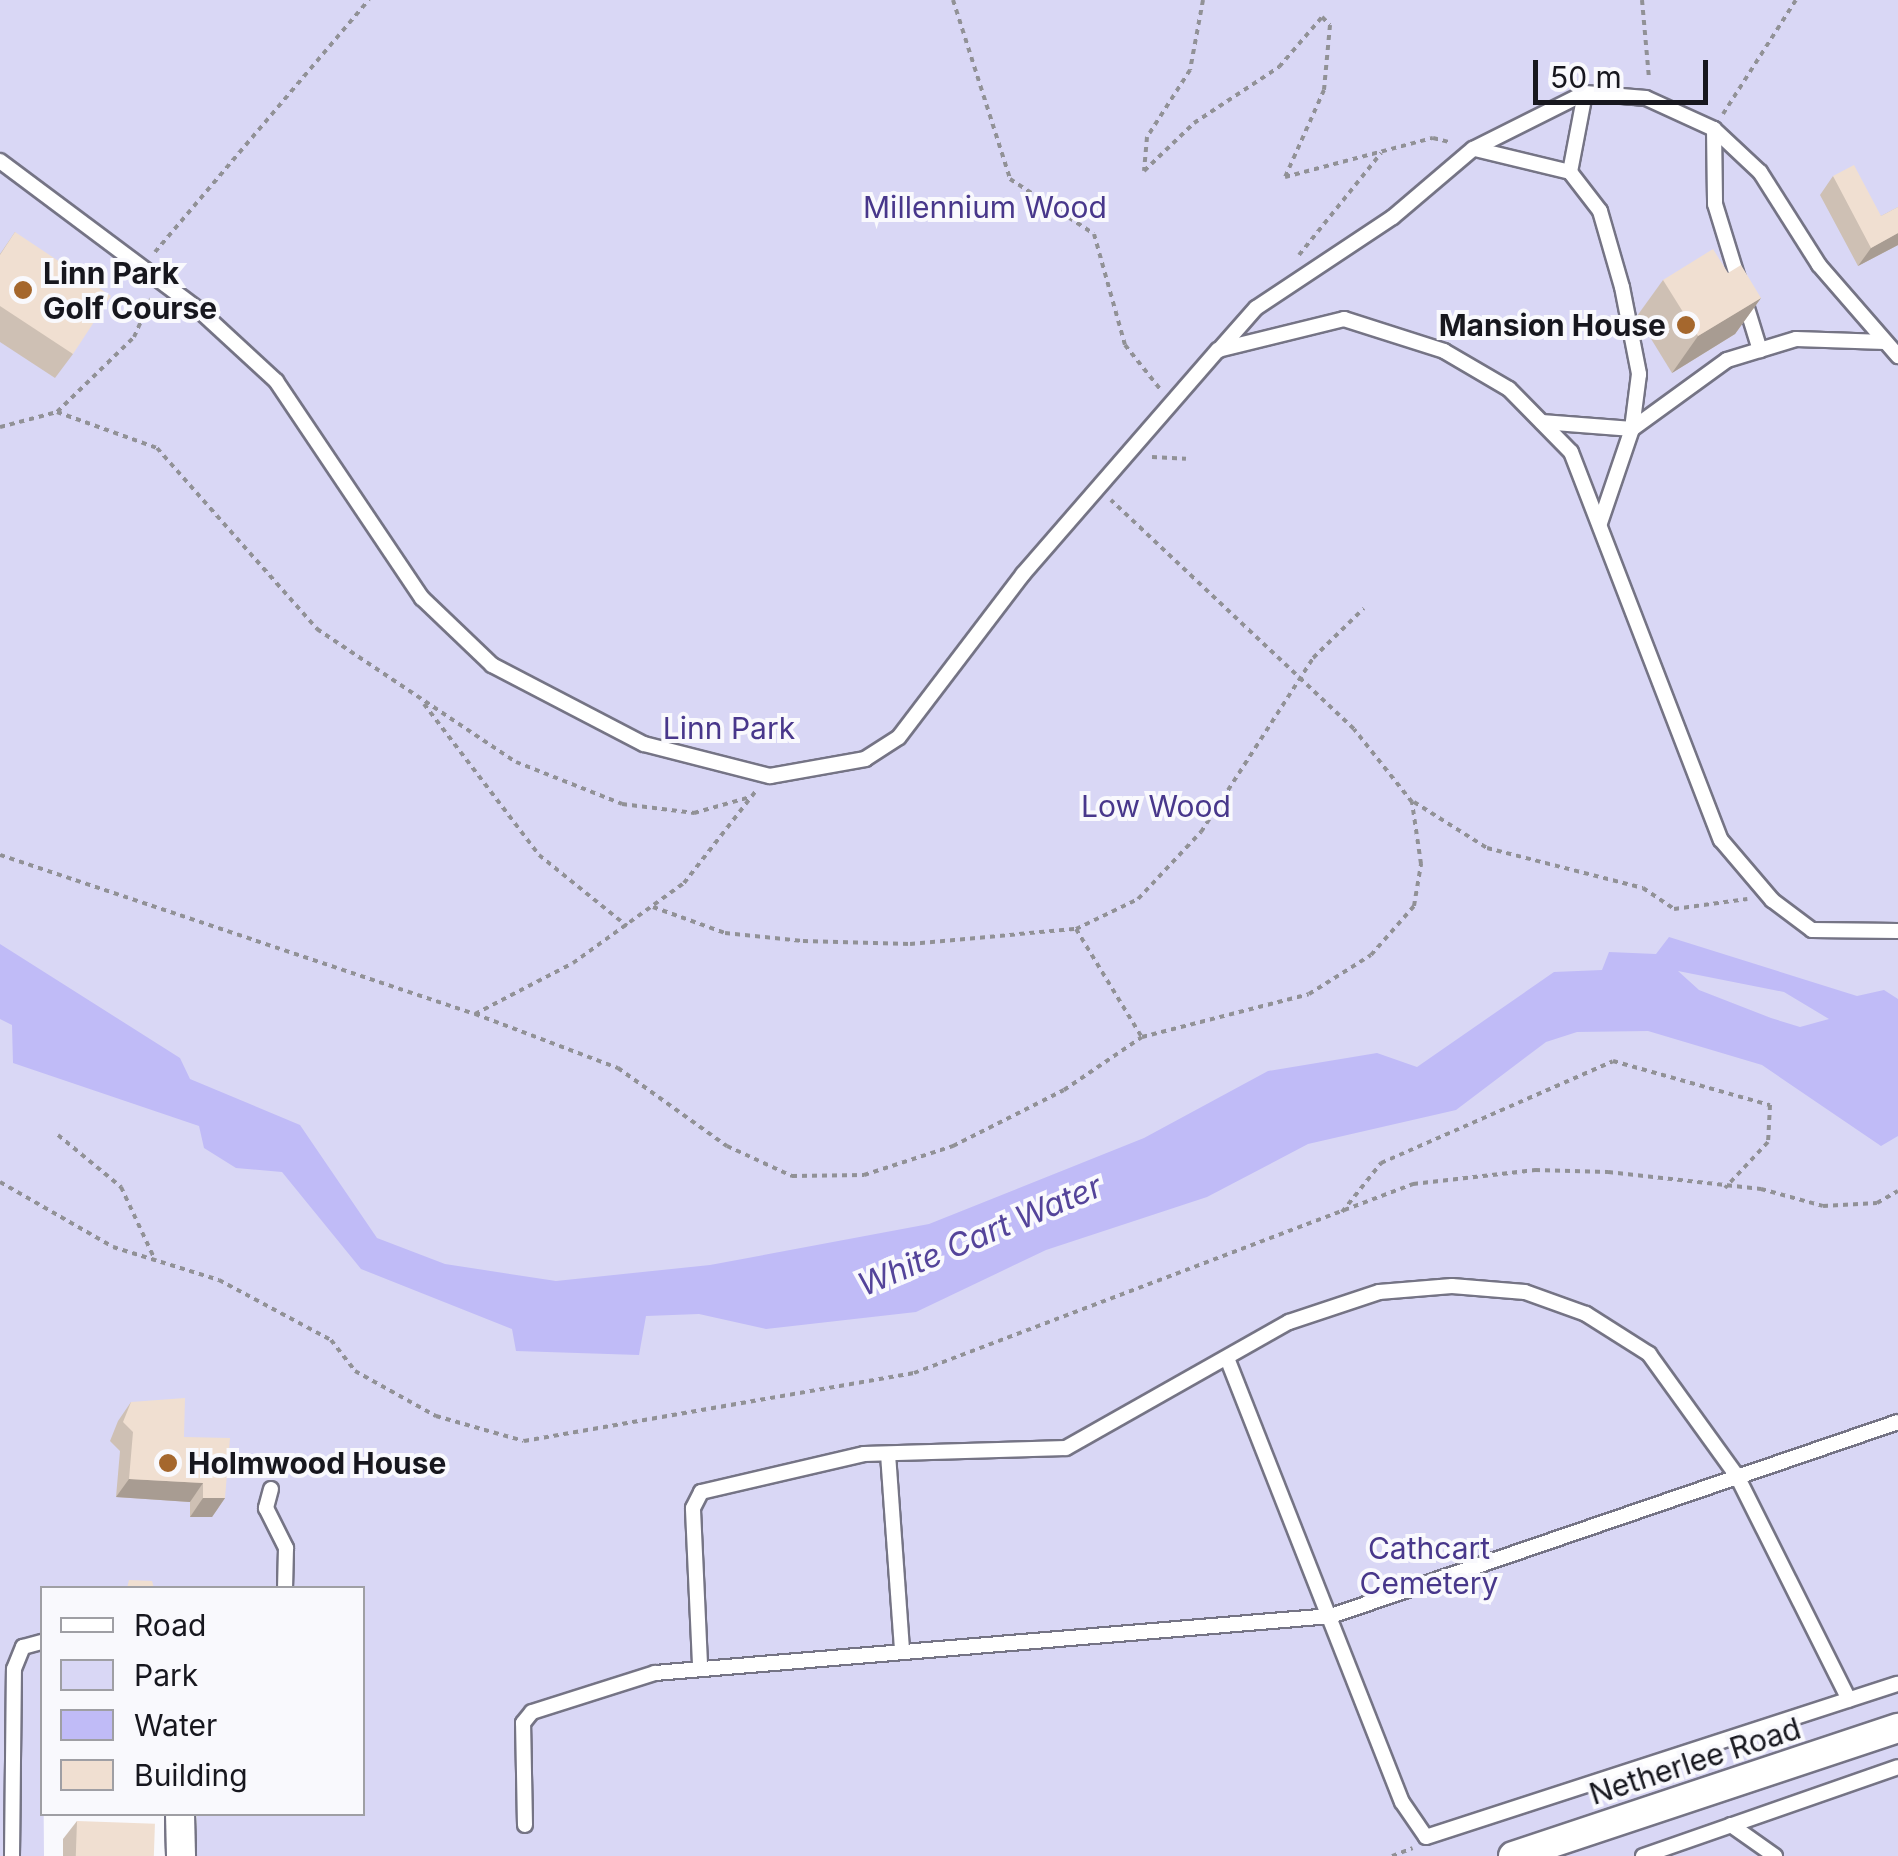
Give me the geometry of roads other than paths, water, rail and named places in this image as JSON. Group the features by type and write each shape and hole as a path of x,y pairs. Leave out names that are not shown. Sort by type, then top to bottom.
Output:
{"street":[{"name":"Netherlee Road","path":"1513,1856 1898,1728"},
{"path":"180,1816 180,1856"}],"lane":[{"path":"1570,172 1586,93"},
{"path":"0,161 158,280 276,382 422,598 492,665 644,744 770,776 865,759 899,737 1096,486 1256,308 1392,217 1473,149 1586,93 1642,98 1714,129 1760,172 1820,265 1898,356"},
{"path":"1714,129 1716,204 1760,350"},
{"path":"1473,149 1521,153 1570,172 1600,210 1622,287 1639,374 1632,429 1600,523"},
{"path":"1218,350 1344,318 1444,351 1509,389 1570,452 1721,840 1772,900 1812,930 1898,931"},
{"path":"1541,422 1632,429 1728,360 1796,339 1885,342"},
{"path":"700,1664 693,1508 702,1492 888,1454 1066,1448 1290,1322 1378,1292 1524,1292 1586,1314 1648,1354 1737,1476 1848,1700"},
{"path":"1228,1358 1402,1802 1426,1837 1898,1684"},
{"path":"525,1824 522,1723 532,1712 700,1664 1331,1616 1898,1422"},
{"path":"888,1454 902,1649"},
{"path":"271,1488 266,1508 286,1548 286,1586"},
{"path":"12,1856 14,1669 22,1647 40,1642"},
{"path":"1643,1856 1898,1766"},
{"path":"1731,1825 1775,1856"}],"water":[{"name":"White Cart Water","path":"1669,937 1857,996 1884,990 1898,999 1898,1136 1881,1146 1762,1065 1648,1031 1577,1032 1546,1042 1456,1110 1308,1144 1207,1197 1046,1250 916,1312 766,1329 699,1314 646,1316 639,1355 516,1351 512,1329 361,1269 282,1172 236,1168 204,1148 199,1126 13,1063 12,1025 0,1019 0,944 180,1058 190,1079 300,1125 377,1238 445,1264 556,1281 710,1265 929,1224 1144,1138 1268,1071 1377,1053 1417,1067 1554,972 1602,970 1609,952 1656,954","holes":["1678,971 1784,992 1829,1019 1800,1027 1771,1018 1699,990"]}],"place":[{"name":"Linn Park Golf Course","path":"23,290"},
{"name":"Mansion House","path":"1686,325"},
{"name":"Holmwood House","path":"168,1463"}],"park label":[{"name":"Millennium Wood","path":"985,207"},
{"name":"Linn Park","path":"729,728"},
{"name":"Low Wood","path":"1156,806"},
{"name":"Cathcart Cemetery","path":"1429,1565"}]}
